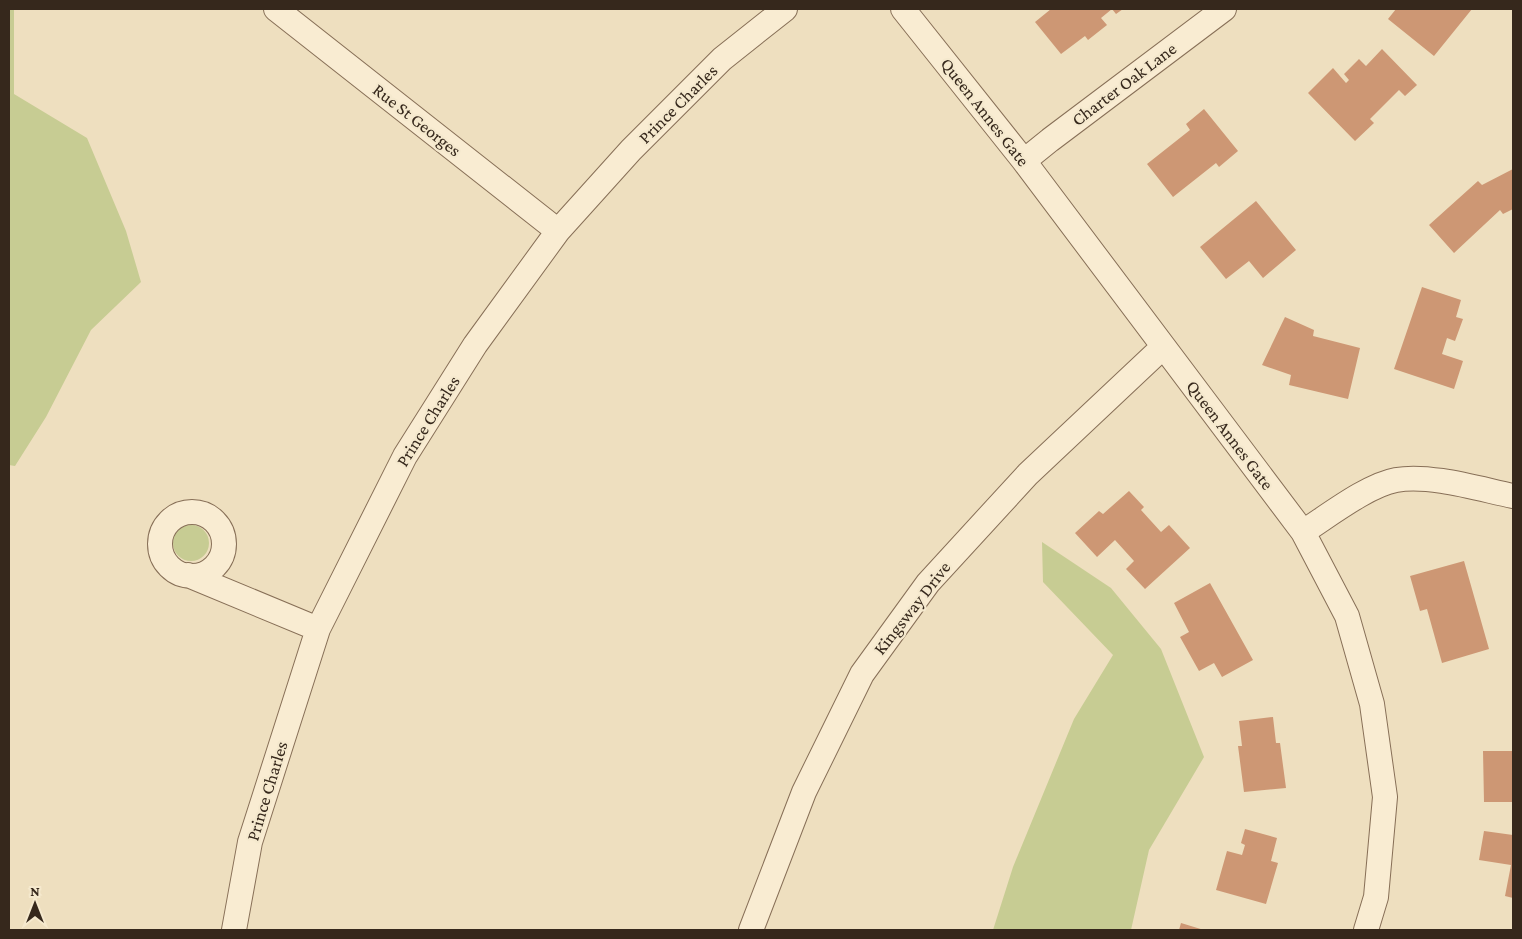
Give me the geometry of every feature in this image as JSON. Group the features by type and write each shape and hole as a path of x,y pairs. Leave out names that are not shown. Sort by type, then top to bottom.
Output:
{"street":[{"name":"Rue St Georges","path":"276,9 558,231"},
{"name":"Prince Charles","path":"234,930 250,842 318,629 404,456 474,345 558,231 631,150 722,59 785,9"},
{"name":"Queen Annes Gate","path":"903,9 1024,162 1303,532 1347,616 1372,704 1385,797 1376,897 1366,930"},
{"name":"Charter Oak Lane","path":"1024,162 1050,140 1224,9"},
{"name":"Kingsway Drive","path":"751,930 804,792 862,674 928,583 1028,474 1163,347"},
{"path":"1303,532 1366,492 1396,480 1426,479 1513,496"},
{"path":"188,576 318,629"}],"green space":[{"path":"9,9 14,9 14,94 87,138 126,231 141,282 91,330 46,417 15,466 9,465"},
{"path":"191,525 204,530 209,543 204,556 191,561 178,556 173,543 178,530"},
{"path":"1042,542 1111,588 1161,649 1204,757 1149,850 1131,930 993,930 1013,867 1074,719 1113,655 1043,582"}],"building":[{"path":"1051,9 1112,9 1101,18 1107,25 1088,40 1085,36 1061,54 1035,22"},
{"path":"1112,9 1123,9 1116,14"},
{"path":"1396,9 1472,9 1434,56 1388,19"},
{"path":"1382,49 1417,85 1405,96 1399,90 1370,119 1374,123 1355,141 1308,93 1333,68 1346,83 1349,80 1344,74 1359,59 1366,66"},
{"path":"1204,109 1238,151 1219,167 1216,163 1173,197 1147,164 1190,130 1186,124"},
{"path":"1513,169 1513,209 1503,214 1500,210 1454,253 1429,225 1478,181 1482,185"},
{"path":"1256,201 1296,250 1263,278 1249,261 1226,279 1200,247"},
{"path":"1422,287 1461,300 1456,317 1463,319 1455,341 1447,338 1442,354 1463,361 1454,389 1394,369"},
{"path":"1285,317 1314,330 1313,336 1360,348 1348,399 1289,385 1291,375 1262,365"},
{"path":"1129,491 1144,507 1141,510 1161,532 1169,525 1190,548 1145,589 1126,569 1134,561 1115,540 1097,557 1075,533 1099,511 1103,514"},
{"path":"1464,561 1489,649 1442,663 1427,609 1420,611 1410,576"},
{"path":"1210,583 1253,660 1222,677 1214,663 1199,671 1180,637 1189,632 1174,603"},
{"path":"1273,717 1276,743 1280,743 1286,788 1244,792 1238,746 1242,746 1239,721"},
{"path":"1483,751 1513,751 1513,802 1484,802"},
{"path":"1245,829 1277,838 1271,861 1278,863 1266,904 1216,890 1227,851 1242,855 1245,845 1241,843"},
{"path":"1484,831 1513,835 1513,898 1505,896 1511,865 1479,860"},
{"path":"1181,923 1204,930 1179,930"}]}
